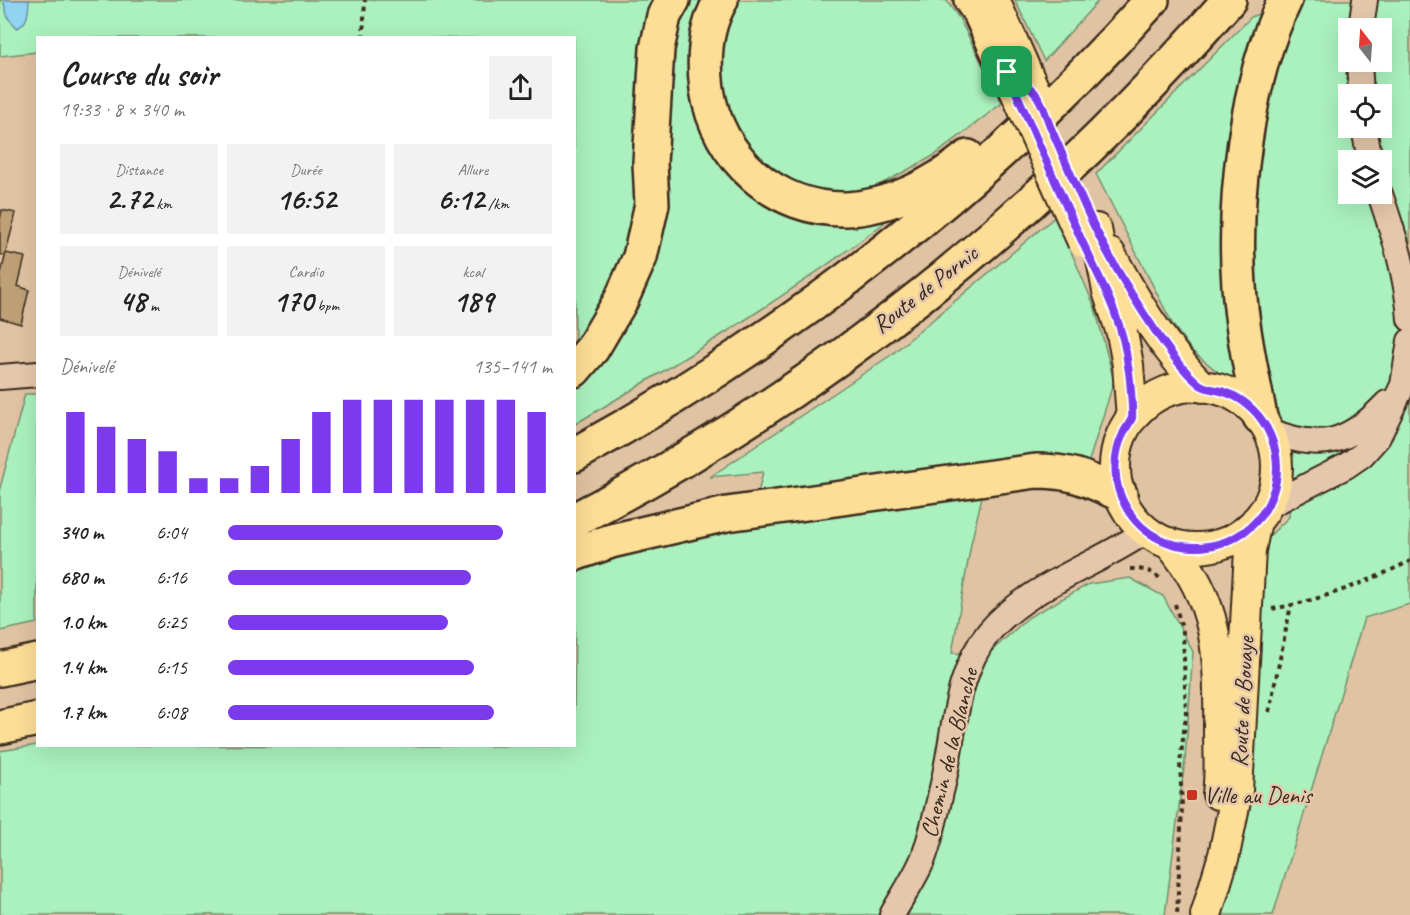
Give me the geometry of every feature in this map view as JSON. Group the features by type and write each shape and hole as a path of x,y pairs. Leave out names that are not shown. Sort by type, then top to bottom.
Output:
{"highway":[{"path":"576,368 592,349 621,300 640,257 652,204 650,163 657,49 664,16 673,0"},
{"path":"721,0 710,24 706,54 705,71 714,116 725,141 740,162 769,187 798,200 846,209 868,206 908,193 950,172 1045,95 1070,87"},
{"path":"971,0 1004,52"},
{"path":"576,454 670,399 811,306 952,196 1070,87 1152,0"},
{"name":"Route de Pornic","path":"576,519 656,475 760,411 877,328 942,278 1034,200 1106,132 1229,0"},
{"path":"1264,423 1249,361 1239,285 1239,201 1244,149 1255,95 1266,48 1285,0"},
{"path":"576,553 611,541 727,514 1036,471 1064,471 1084,477 1120,494"},
{"path":"0,669 36,661"},
{"path":"0,727 36,719"}],"main road":[{"path":"994,0 1004,52 1089,236 1170,352 1202,387"},
{"path":"1004,52 1036,94 1089,236 1122,333 1128,365 1132,418"},
{"path":"1202,387 1227,392 1239,399 1264,423 1273,442 1277,469 1274,488 1261,514 1235,538 1222,544 1195,548 1157,537 1126,508 1117,482 1116,457 1123,433 1132,418 1146,404 1166,392 1202,387"},
{"name":"Route de Bouaye","path":"1205,915 1224,855 1237,791 1250,550 1261,514"},
{"name":"Route de Bouaye","path":"1157,537 1185,561 1199,584 1210,616 1219,666 1219,790 1209,854 1205,915"}],"street":[{"path":"1362,18 1365,0"},
{"path":"1383,204 1401,262 1408,294 1410,319"},
{"path":"1261,514 1362,454 1378,438 1407,385 1410,341"},
{"path":"0,377 36,374"},
{"path":"1264,423 1298,440 1319,443 1351,435 1365,426 1407,385"},
{"name":"Chemin de la Blanche","path":"892,915 923,859 942,791 971,658 990,631 1040,590 1129,543 1157,537"}],"path":[{"path":"363,36 365,0"},
{"path":"1291,605 1336,593 1380,576 1410,561"},
{"path":"1122,569 1144,570 1156,574 1164,583"},
{"path":"1174,601 1183,632 1186,715 1180,763 1182,807 1177,915"}],"green space":[{"path":"0,0 946,0 959,18 1002,103 935,155 876,187 884,223 847,251 694,352 576,423 576,36 36,36 36,52 0,56"},
{"path":"1015,0 1099,0 1044,61"},
{"path":"1288,0 1410,0 1410,604 1364,618 1273,915 1217,915 1260,545 1289,517 1291,465 1286,426 1266,396 1223,376 1192,351 1173,325 1096,174 1251,17"},
{"path":"1056,216 1095,308 1114,381 1088,464 989,466 971,544 952,653 987,655 1029,617 1089,584 1130,578 1163,596 1193,652 1185,760 1165,915 0,915 0,751 36,745 36,747 576,747 576,573 628,553 750,526 763,472 710,477 891,355"},
{"path":"25,394 36,394 36,623 0,631 0,488"}],"water":[{"path":"3,0 29,0 27,16 21,26 17,28 8,18"}],"building":[{"path":"2,210 16,213 5,256 0,254"},
{"path":"6,253 25,257 18,286 29,290 21,324 0,318 0,277"}],"place":[{"name":"Ville au Denis","path":"1192,795"}],"route":[{"path":"1007,72 1036,94 1096,229 1127,286 1170,352 1202,387 1227,392 1239,399 1260,417 1268,430 1276,455 1276,482 1266,507 1256,521 1235,538 1209,547 1182,547 1157,538 1146,531 1126,508 1120,494 1115,470 1119,445 1132,418 1128,365 1122,333 1108,291 1083,242 1007,72"}]}
